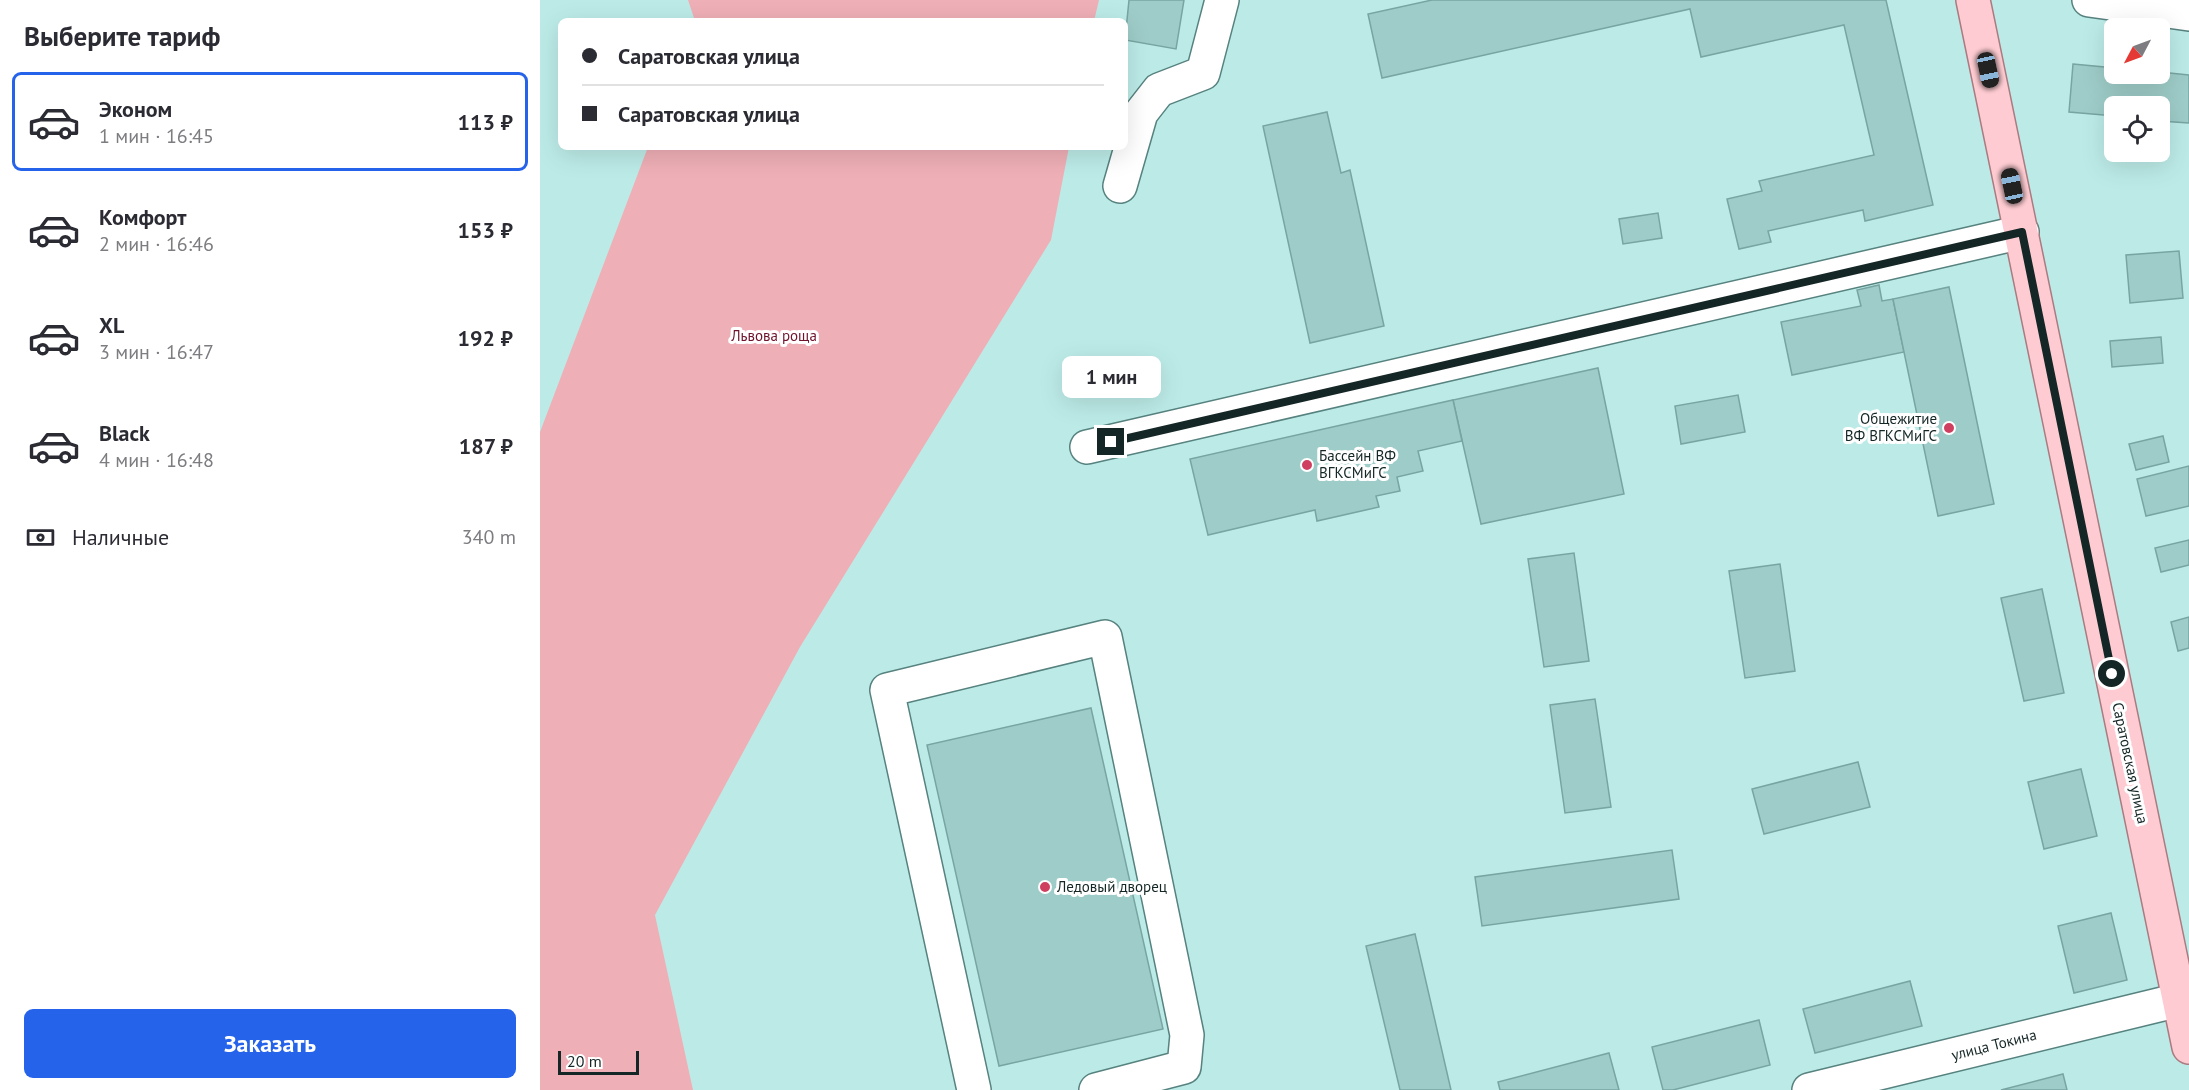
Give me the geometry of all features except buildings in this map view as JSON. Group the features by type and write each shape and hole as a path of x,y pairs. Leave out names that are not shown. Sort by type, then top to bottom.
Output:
{"main road":[{"name":"Саратовская улица","path":"1973,0 2189,1047"}],"street":[{"path":"1120,186 1141,113 1159,90 1203,73 1222,0"},
{"path":"2089,0 2189,14"},
{"path":"1087,447 2022,232"},
{"path":"974,1090 887,690 1105,637 1187,1035 1184,1067 1096,1090"},
{"name":"улица Токина","path":"1809,1090 2179,1000"}],"green space":[{"path":"688,0 1099,0 1095,18 694,18"},
{"name":"Львова роща","path":"647,150 1068,150 1051,240 800,647 655,915 693,1090 540,1090 540,432"}],"place":[{"name":"Общежитие ВФ ВГКСМиГС","path":"1949,428"},
{"name":"Бассейн ВФ ВГКСМиГС","path":"1307,465"},
{"name":"Ледовый дворец","path":"1045,887"}],"route":[{"path":"1111,442 2022,232 2112,674"}]}
